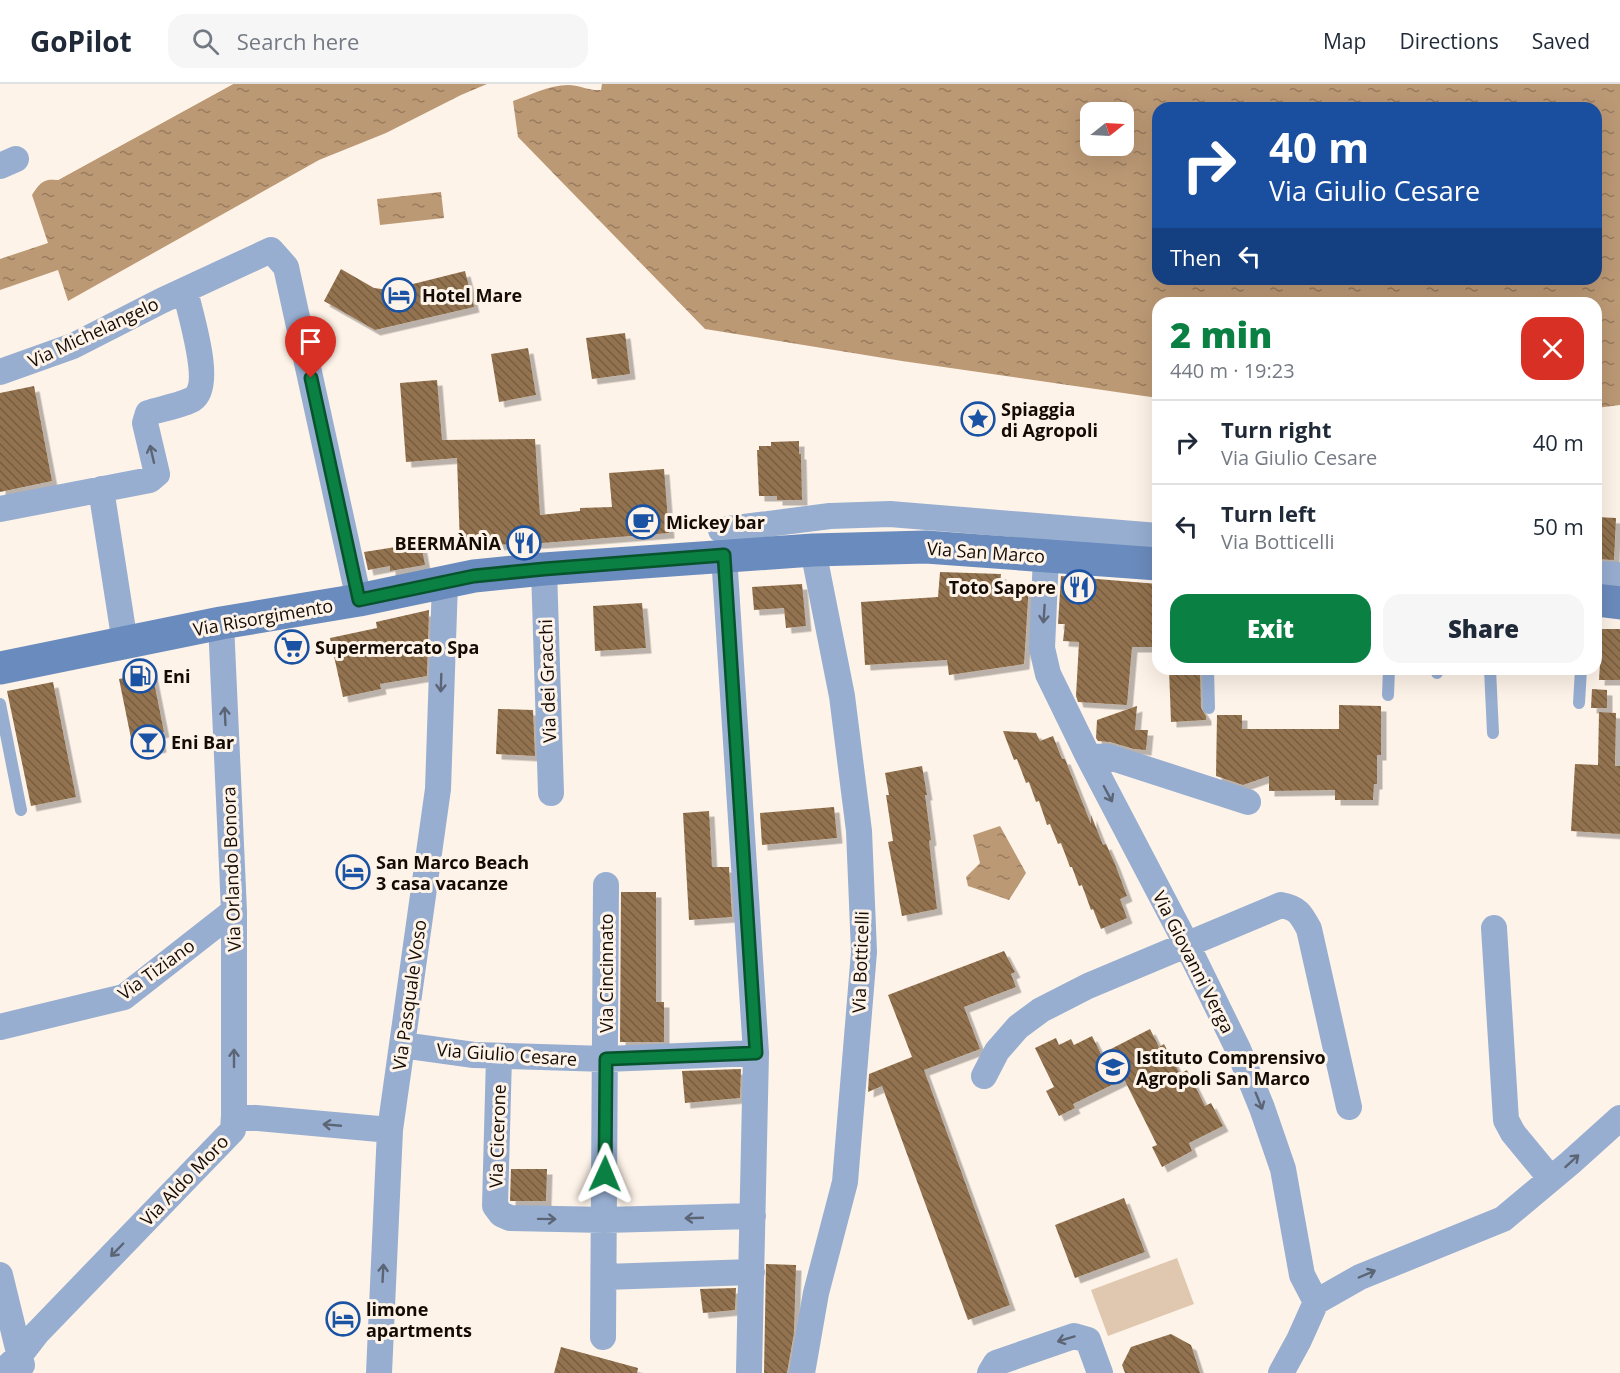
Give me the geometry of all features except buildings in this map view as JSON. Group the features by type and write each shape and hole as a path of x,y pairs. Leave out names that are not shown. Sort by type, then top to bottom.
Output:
{"main road":[{"name":"Via Risorgimento","path":"0,668 220,623 359,600 474,576 544,569 722,542 813,550"},
{"name":"Via San Marco","path":"813,550 926,547 1152,564"},
{"path":"1602,601 1620,603"}],"street":[{"name":"Via Michelangelo","path":"0,372 73,346 271,250 286,267 359,600"},
{"path":"0,509 150,480 157,474 146,423 148,413 193,399 199,392 203,372 185,290"},
{"path":"101,489 125,643"},
{"path":"749,1372 756,1053 722,542 830,516 890,514 1152,536"},
{"name":"Via Botticelli","path":"802,1373 816,1293 845,1182 864,952 857,820 842,696 813,550"},
{"name":"Via Giovanni Verga","path":"1046,556 1042,648 1048,674 1238,1049 1283,1169 1302,1275 1316,1302"},
{"name":"Via dei Gracchi","path":"544,569 551,793"},
{"path":"1602,574 1620,575"},
{"name":"Via Pasquale Voso","path":"379,1373 390,1130 438,789 445,582"},
{"name":"Via Orlando Bonora","path":"220,623 234,911 234,1116"},
{"path":"1088,756 1109,757 1248,802"},
{"name":"Via Cincinnato","path":"603,1337 606,885"},
{"path":"984,1076 997,1052 1017,1028 1041,1010 1088,986 1281,905 1292,907 1302,915 1309,929 1349,1107"},
{"name":"Via Tiziano","path":"0,1027 124,997 234,911"},
{"path":"1494,928 1506,1120 1513,1133 1551,1179"},
{"name":"Via Giulio Cesare","path":"402,1045 474,1055 606,1059 756,1053"},
{"name":"Via Cicerone","path":"499,1056 495,1206 501,1214 510,1218 605,1220 753,1216"},
{"name":"Via Aldo Moro","path":"1,1373 15,1362 37,1333 233,1130 234,1116 390,1130"},
{"path":"1281,1373 1316,1302 1360,1277 1503,1219 1620,1118"},
{"path":"604,1277 752,1272"},
{"path":"0,1275 15,1362"},
{"path":"990,1373 996,1363 1074,1336 1088,1340 1100,1373"}],"lane":[{"path":"1208,675 1209,708"},
{"path":"1388,695 1389,675"},
{"path":"1490,675 1492,733"},
{"path":"1579,703 1581,675"},
{"path":"0,704 21,810"}],"shaded area":[{"path":"1177,1258 1194,1304 1108,1336 1091,1290"}],"water":[{"path":"233,84 487,84 386,133 319,160 68,301 58,270 0,290 0,259 48,243 32,195 40,185 45,181 58,180"},
{"path":"602,84 1620,84 1620,405 1602,407 1602,297 1152,297 1152,397 902,361 705,329 518,137 513,101 547,88 572,85 601,90"},
{"path":"441,192 444,218 380,225 377,199"},
{"path":"1000,826 1026,873 1009,900 968,886 966,877 980,863 973,835"}],"pier":[{"path":"227,84 233,84 58,180 49,179 47,176 57,177"}],"place":[{"name":"Hotel Mare","path":"399,295"},
{"name":"Spiaggia di Agropoli","path":"978,419"},
{"name":"Mickey bar","path":"643,522"},
{"name":"BEERMÀNÌA","path":"524,543"},
{"name":"Toto Sapore","path":"1079,587"},
{"name":"Supermercato Spa","path":"292,647"},
{"name":"Eni","path":"140,676"},
{"name":"Eni Bar","path":"148,742"},
{"name":"San Marco Beach 3 casa vacanze","path":"353,872"},
{"name":"Istituto Comprensivo Agropoli San Marco","path":"1113,1067"},
{"name":"limone apartments","path":"343,1319"}],"route":[{"path":"311,378 359,600 474,576 724,555 756,1053 606,1059 605,1174"}]}
